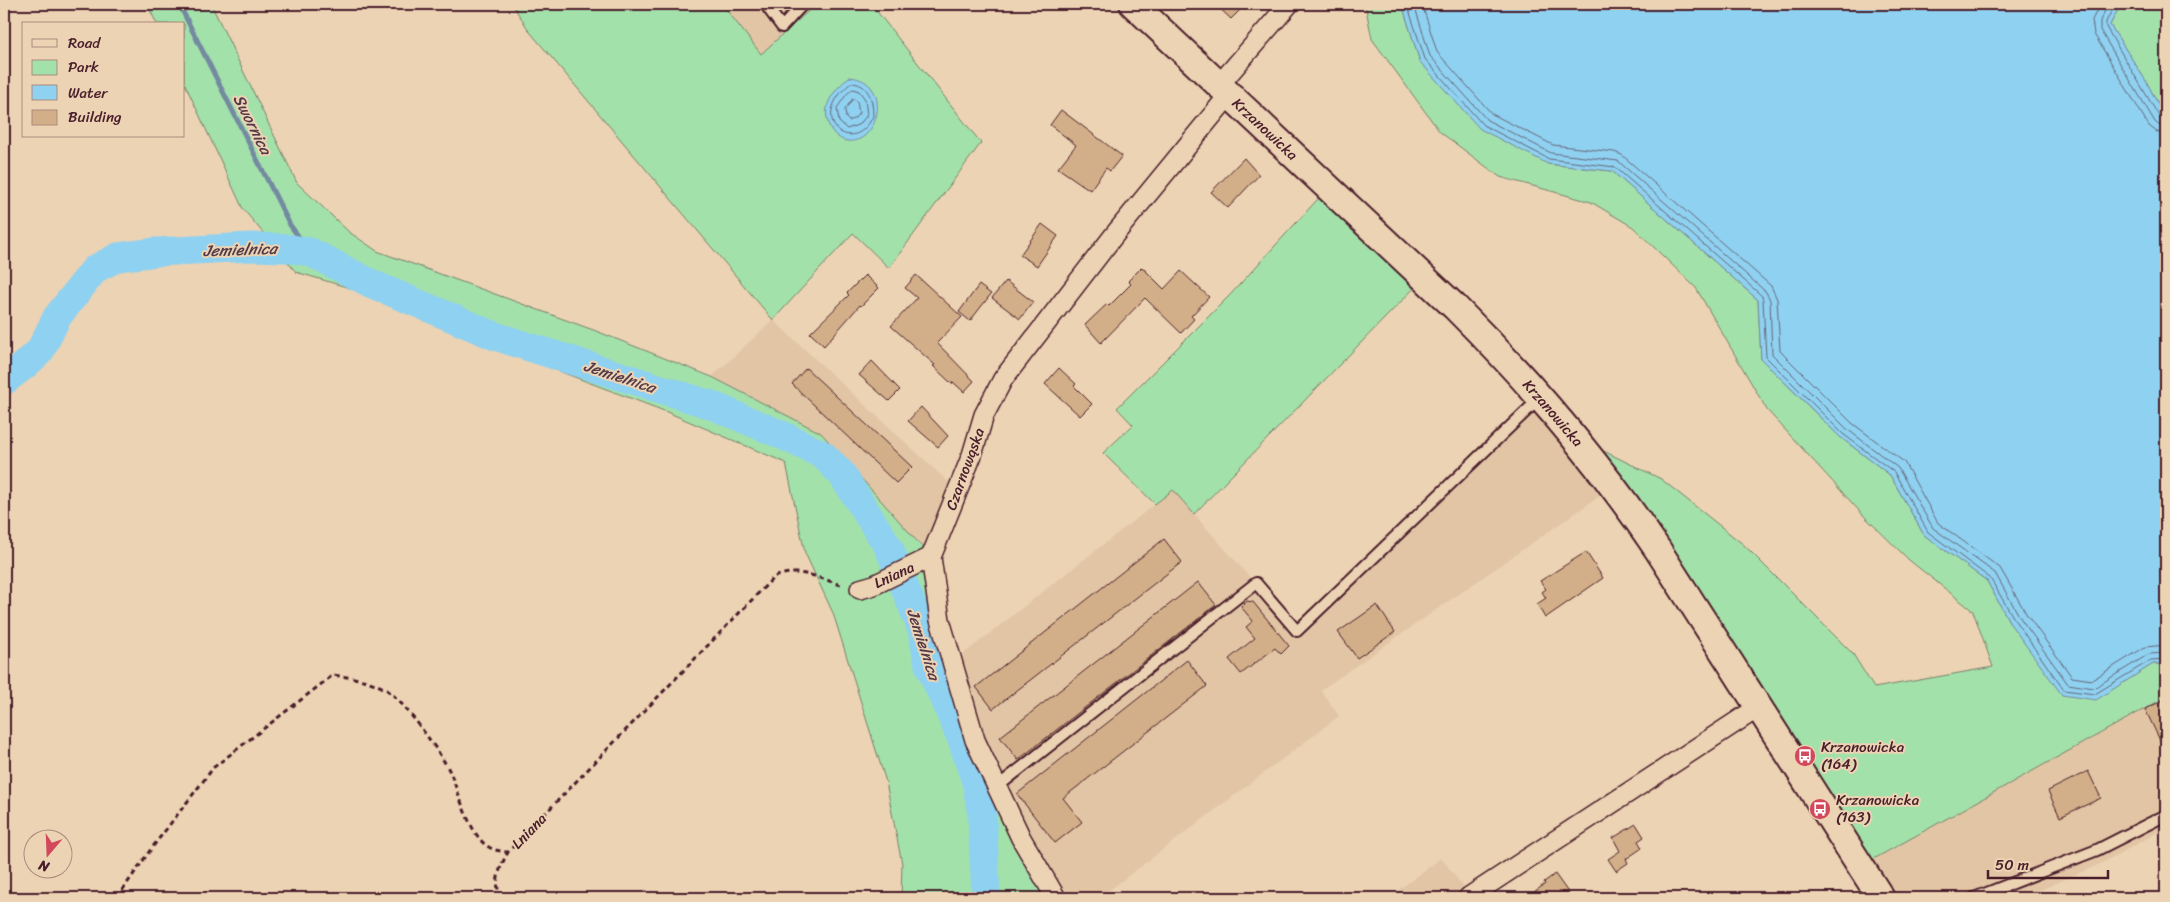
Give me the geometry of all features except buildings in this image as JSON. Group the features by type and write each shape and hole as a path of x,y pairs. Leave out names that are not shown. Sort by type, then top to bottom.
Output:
{"street":[{"name":"Krzanowicka","path":"1133,4 1455,307 1541,397 1633,512 1881,898"},
{"name":"Czarnowąska","path":"931,557 972,455 984,415 1003,379 1289,4"},
{"name":"Lniana","path":"860,589 874,585 931,557"},
{"path":"931,557 940,620 975,740 1021,838 1056,898"},
{"path":"1468,897 1759,707"}],"lane":[{"path":"765,4 782,27 803,4"},
{"path":"997,787 1256,584 1297,631 1541,397"},
{"path":"1974,898 2096,850 2166,814"}],"path":[{"name":"Lniana","path":"117,898 214,767 333,675 368,680 389,692 422,728 449,770 467,816 479,839 493,851 508,852 774,577 787,572 801,572 847,587 860,589"},
{"path":"501,898 498,891 498,870 508,852"}],"shaded area":[{"path":"722,4 816,4 761,55"},
{"path":"773,320 958,491 931,557 821,433 712,377"},
{"path":"1541,397 1614,486 1321,690 1339,716 1099,898 1056,898 1021,838 952,663 1173,490 1297,631"},
{"path":"2166,697 2166,828 2100,864 2022,898 1881,898 1861,866"},
{"path":"1441,858 1472,898 1388,898"}],"green space":[{"path":"147,4 211,4 297,183 349,232 377,251 596,331 712,377 821,433 931,557 975,739 1056,898 901,898 902,864 886,782 833,613 805,553 786,463 667,412 511,353 370,294 296,272 243,209 185,84 185,22 156,22"},
{"path":"512,4 722,4 761,54 816,4 871,4 981,143 889,268 853,233 773,320 530,32"},
{"path":"1365,4 1402,4 1420,62 1548,164 1612,171 1758,300 1761,359 1840,437 1890,475 1924,535 1987,581 2011,625 2096,699 2153,664 2166,664 2166,697 1861,866 1575,437 1661,479 1744,545 1853,654 1874,688 1993,667 1973,611 1909,560 1864,516 1767,410 1696,288 1633,227 1591,202 1500,177 1440,132 1372,39"},
{"path":"2121,4 2166,4 2166,119 2146,81 2110,25"},
{"path":"1328,188 1424,278 1194,514 1173,490 1155,504 1103,453 1133,425 1117,408 1230,295"}],"water":[{"path":"1402,4 2121,4 2110,25 2146,81 2166,119 2166,664 2153,664 2096,700 2062,695 2011,625 1987,581 1924,535 1890,475 1840,437 1761,359 1758,300 1612,171 1548,164 1480,129 1420,62"},
{"path":"849,77 864,81 873,90 877,101 877,114 873,126 865,135 855,141 843,140 836,135 829,126 827,116 828,103 831,97"}],"waterway":[{"name":"Swornica","path":"179,4 290,225 310,252"},
{"name":"Jemielnica","path":"4,381 40,351 57,317 95,269 118,257 156,252 251,247 286,248 310,252 372,284 495,336 711,405 782,435 823,455 841,473 889,548 922,630 929,665 962,740 977,785 982,815 986,898"}],"place":[{"name":"Krzanowicka (164)","path":"1805,756"},
{"name":"Krzanowicka (163)","path":"1820,809"}]}
